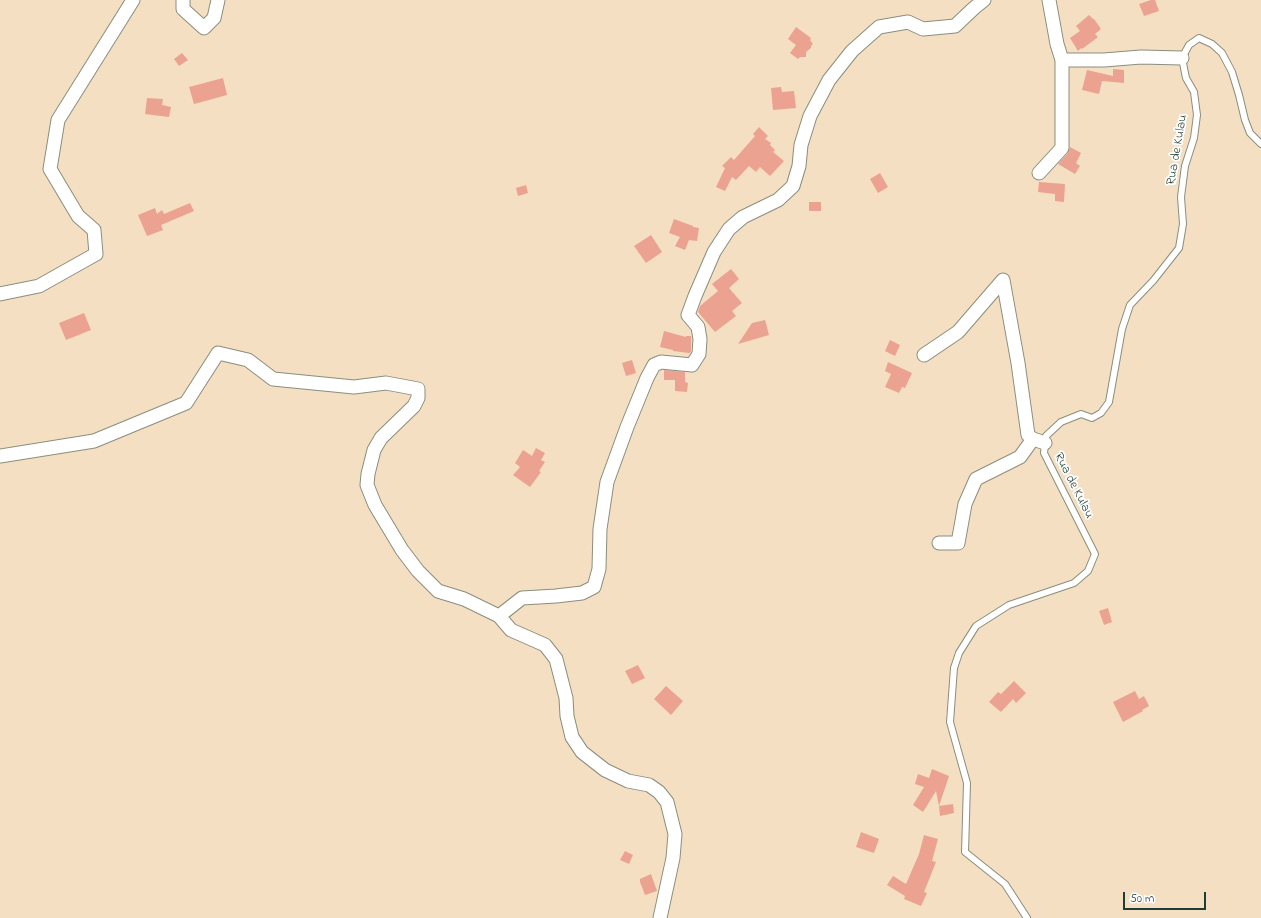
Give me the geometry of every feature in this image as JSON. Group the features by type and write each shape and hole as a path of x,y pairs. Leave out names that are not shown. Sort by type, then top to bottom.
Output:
{"street":[{"path":"0,294 39,286 96,254 94,230 78,216 50,169 58,120 132,0"},
{"path":"183,0 183,9 204,28 214,18 218,0"},
{"path":"499,616 522,598 582,593 594,587 600,569 600,529 607,482 647,378 654,365 661,362 692,365 699,354 700,340 698,327 688,315 694,296 714,252 729,229 743,217 778,200 793,186 799,166 800,145 810,116 828,80 852,51 879,27 908,22 923,29 955,26 984,0"},
{"path":"1039,173 1062,148 1062,60 1057,44 1049,0"},
{"path":"1062,60 1104,60 1141,57 1182,58"},
{"path":"924,355 958,332 1002,280 1018,363 1028,435 1039,441 1020,457 976,479 965,504 958,543 939,543"},
{"path":"0,456 94,442 186,404 218,353 248,360 273,379 354,387 386,383 418,389 418,398 414,406 381,438 374,450 367,485 375,505 402,550 418,572 438,591 464,599 499,616 512,630 545,645 556,659 566,698 567,716 572,737 582,752 605,770 628,781 648,785 659,792 667,802 675,834 673,858 660,918"}],"lane":[{"path":"1182,58 1189,44 1199,38 1212,44 1222,54 1232,72 1250,133 1261,144"},
{"name":"Rua de Kulau","path":"1027,918 1005,884 965,852 967,783 950,722 954,668 959,653 976,626 1009,605 1074,583 1088,570 1095,554 1039,441 1061,422 1081,414 1092,418 1101,414 1109,402 1122,329 1130,305 1153,281 1179,248 1184,224 1182,197 1185,166 1194,138 1197,115 1194,92 1186,78 1182,58"}],"building":[{"path":"1155,0 1159,11 1144,16 1139,4"},
{"path":"1089,15 1101,29 1095,34 1098,37 1078,51 1070,38 1080,31 1076,26"},
{"path":"796,27 811,38 810,40 813,44 806,52 806,57 800,57 798,59 790,53 796,45 788,39"},
{"path":"182,53 188,60 179,66 174,59"},
{"path":"1113,69 1124,70 1124,83 1102,81 1099,94 1082,90 1087,70 1113,76"},
{"path":"223,78 227,95 194,104 189,87"},
{"path":"781,87 782,92 794,91 796,108 773,110 771,88"},
{"path":"147,98 163,99 162,105 171,107 169,117 145,114"},
{"path":"759,127 768,136 765,139 771,143 770,145 775,150 773,152 784,161 770,176 760,167 756,172 749,166 736,180 732,177 725,191 716,187 725,168 722,166 731,157 734,160 755,136 753,134"},
{"path":"1070,147 1081,153 1076,163 1080,166 1075,174 1058,164 1068,153"},
{"path":"880,173 888,187 878,193 870,179"},
{"path":"1039,182 1065,184 1064,202 1055,201 1055,194 1038,192"},
{"path":"526,185 528,193 518,196 516,188"},
{"path":"809,202 821,202 821,211 809,211"},
{"path":"190,203 194,211 161,225 163,230 147,236 138,215 155,208 157,214 162,210 164,214"},
{"path":"674,219 699,228 697,241 689,240 685,250 675,246 680,237 669,233"},
{"path":"651,235 662,252 646,263 634,246"},
{"path":"731,269 739,279 729,288 742,303 732,311 736,316 715,332 698,312 700,306 718,291 712,284"},
{"path":"84,313 91,330 66,340 59,323"},
{"path":"765,320 769,335 738,344 752,323"},
{"path":"664,331 686,337 691,336 691,352 673,351 660,347"},
{"path":"890,340 900,345 895,356 885,351"},
{"path":"632,360 636,373 626,376 622,363"},
{"path":"888,362 912,373 905,388 902,387 899,393 885,387 891,374 885,371"},
{"path":"664,370 685,372 685,382 688,383 687,392 675,391 675,380 664,380"},
{"path":"536,448 545,453 541,460 545,462 539,471 541,472 530,487 513,475 520,467 515,463 523,450 532,456"},
{"path":"1108,608 1112,622 1104,625 1099,611"},
{"path":"638,665 645,678 632,684 625,671"},
{"path":"1014,681 1026,693 1016,703 1013,699 1001,712 989,702 998,692 1001,694"},
{"path":"666,686 683,701 671,715 654,699"},
{"path":"1135,691 1139,699 1144,696 1149,706 1123,722 1113,702"},
{"path":"932,769 949,776 939,806 936,791 923,812 913,805 924,787 915,784 918,774 929,778"},
{"path":"953,804 954,813 940,816 939,806"},
{"path":"861,832 879,839 874,853 856,847"},
{"path":"924,835 938,839 932,861 936,862 924,892 927,893 921,906 904,899 905,896 887,885 893,876 906,884 919,854"},
{"path":"625,851 633,855 629,864 620,860"},
{"path":"651,874 657,891 645,895 640,879"}]}
